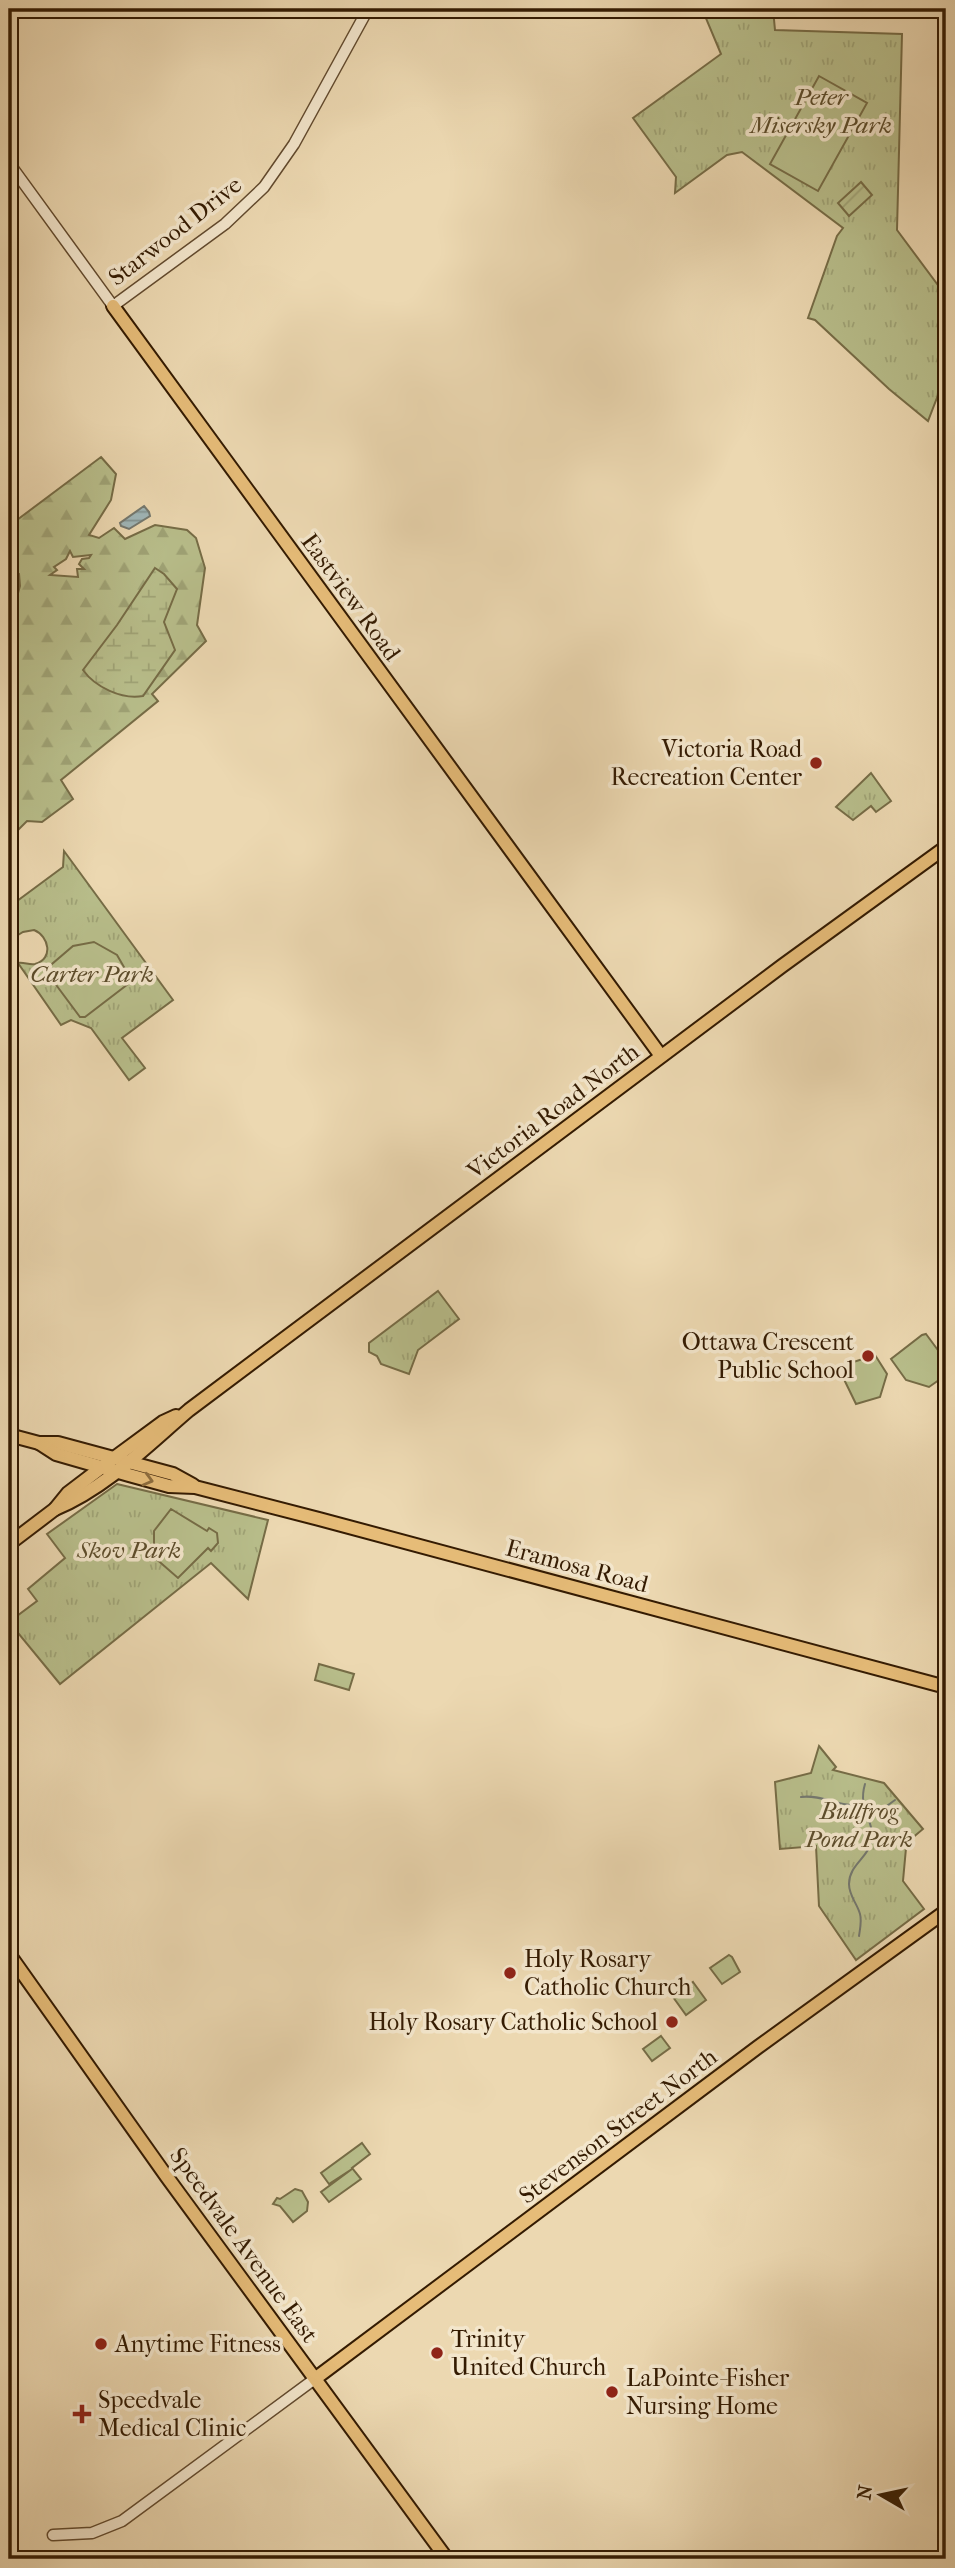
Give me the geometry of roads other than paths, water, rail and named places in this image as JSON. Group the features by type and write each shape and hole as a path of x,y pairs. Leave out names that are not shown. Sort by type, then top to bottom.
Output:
{"main road":[{"name":"Eastview Road","path":"113,306 661,1056"},
{"name":"Victoria Road North","path":"127,1462 186,1412 661,1056 946,847"},
{"name":"Victoria Road North","path":"55,1509 74,1501 163,1422 186,1412"},
{"name":"Eramosa Road","path":"9,1435 38,1443 58,1443 169,1486 195,1487 946,1687"},
{"path":"153,1442 150,1457 160,1470"},
{"name":"Eramosa Road","path":"38,1443 56,1454 102,1467"},
{"path":"69,1458 76,1464 79,1474 73,1489"},
{"name":"Eramosa Road","path":"115,1465 127,1462 160,1470 195,1487"},
{"name":"Victoria Road North","path":"9,1544 55,1509 73,1489 102,1467 115,1465"},
{"name":"Stevenson Street North","path":"316,2378 758,2047 946,1911"},
{"name":"Speedvale Avenue East","path":"9,1954 167,2177 447,2559"}],"street":[{"name":"Starwood Drive","path":"113,306 225,224 264,187 294,144 368,9"},
{"name":"Eastview Road","path":"9,163 113,306"},
{"path":"53,2535 92,2533 113,2526 316,2378"}],"water":[{"path":"144,506 150,516 129,529 121,526 120,523"}],"waterway":[{"path":"859,1936 861,1917 849,1884 852,1872 871,1842 871,1827 863,1801 865,1784"},
{"path":"801,1797 861,1804"},
{"path":"869,1816 895,1800"}],"place":[{"name":"Victoria Road Recreation Center","path":"816,763"},
{"name":"Ottawa Crescent Public School","path":"868,1356"},
{"name":"Holy Rosary Catholic Church","path":"510,1973"},
{"name":"Holy Rosary Catholic School","path":"672,2022"},
{"name":"Anytime Fitness","path":"101,2344"},
{"name":"Trinity United Church","path":"437,2353"},
{"name":"LaPointe-Fisher Nursing Home","path":"612,2392"},
{"name":"Speedvale Medical Clinic","path":"82,2414"}],"park label":[{"name":"Peter Misersky Park","path":"821,111"},
{"name":"Carter Park","path":"92,974"},
{"name":"Skov Park","path":"129,1550"},
{"name":"Bullfrog Pond Park","path":"859,1825"}]}
